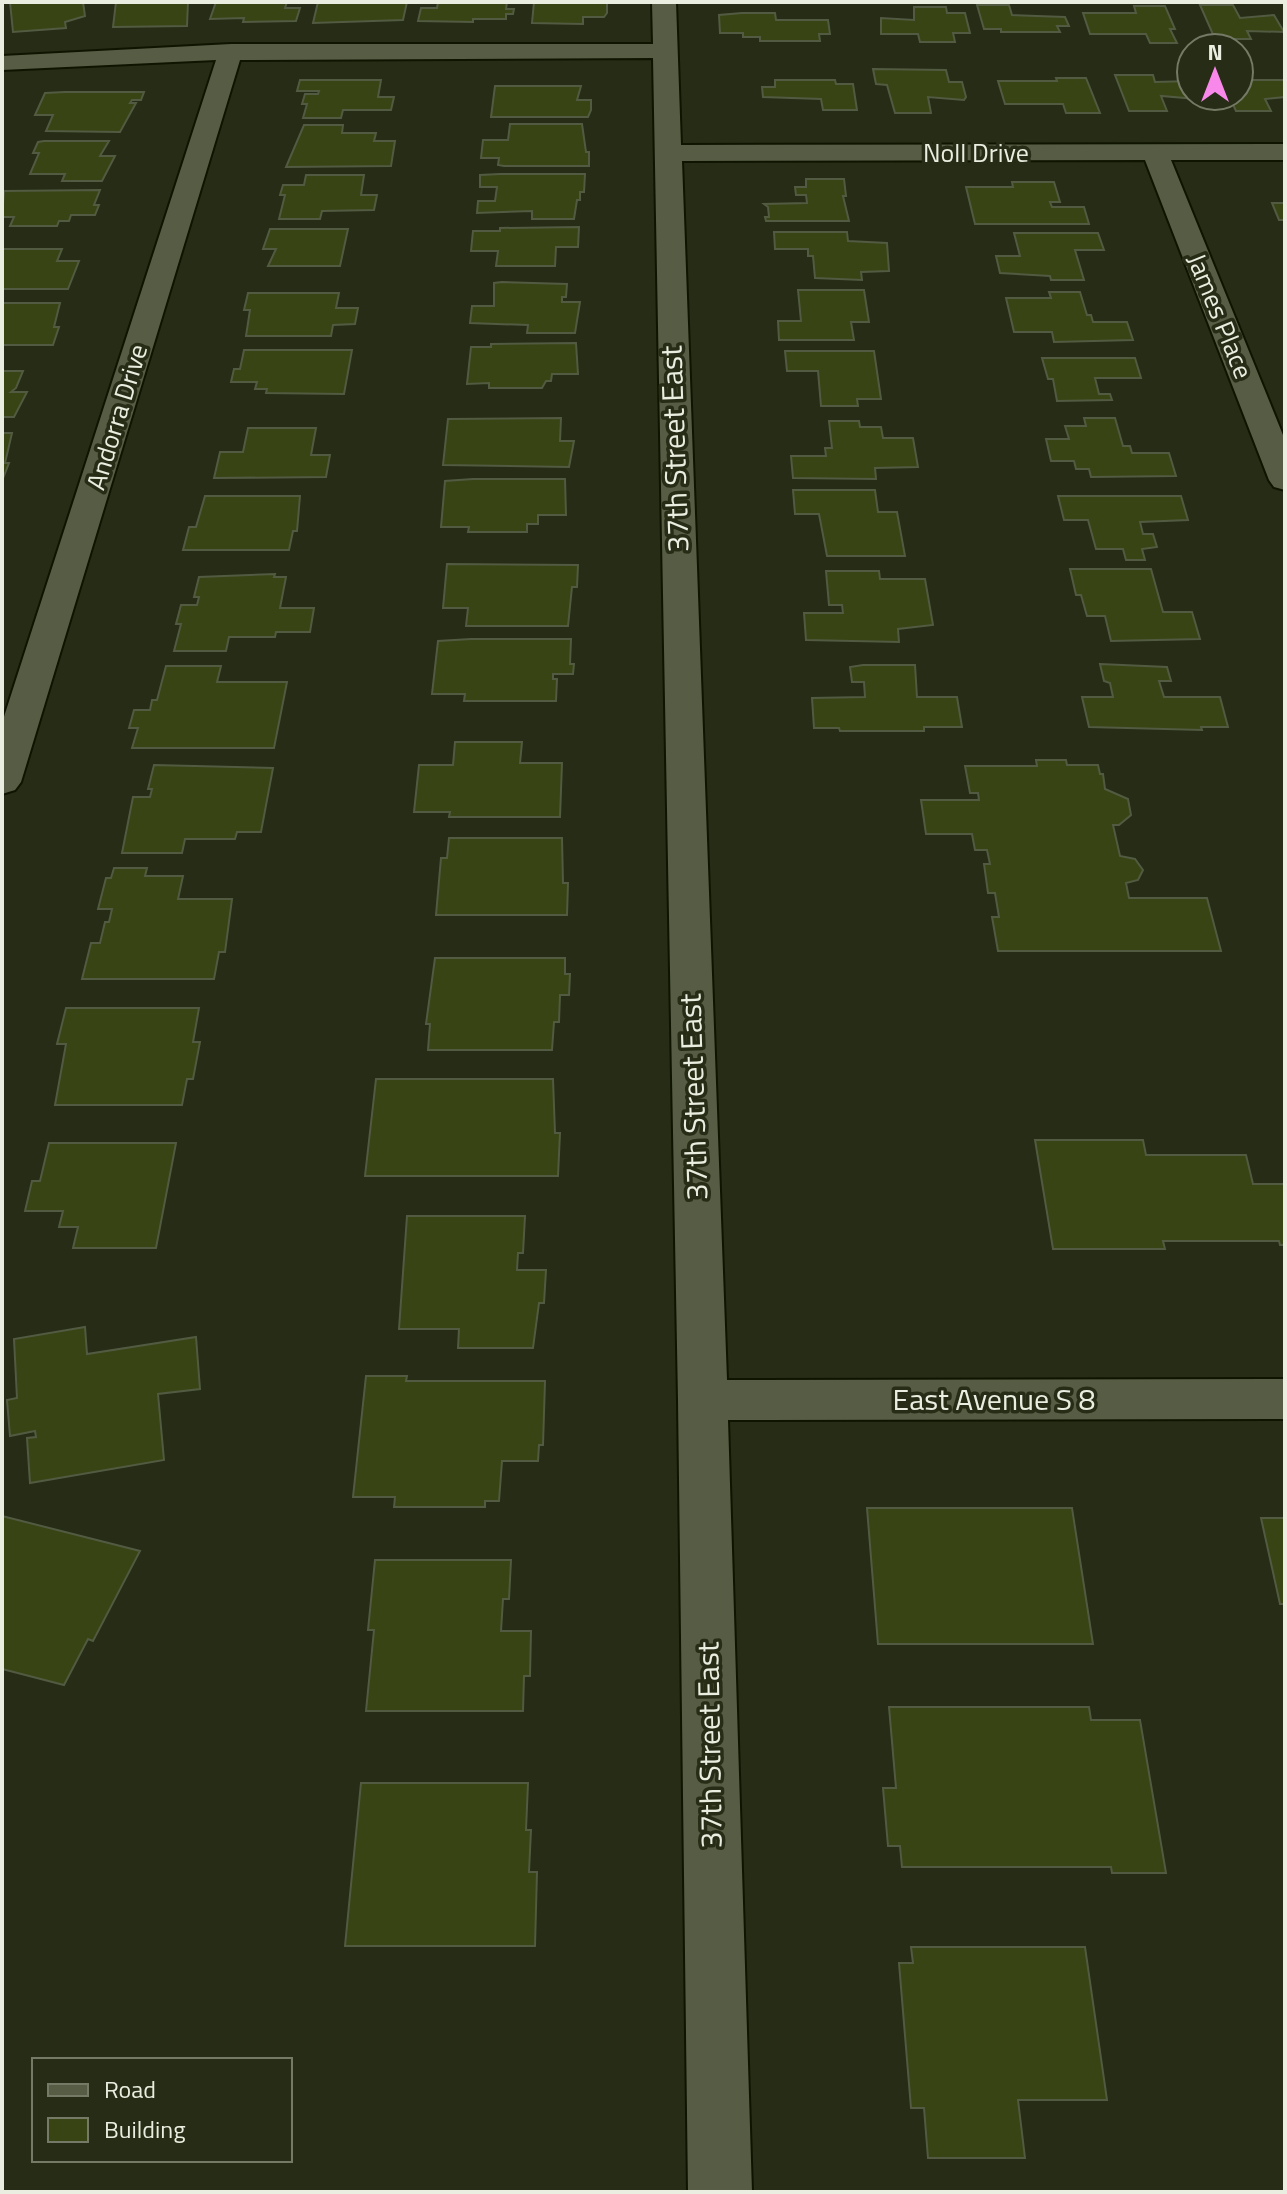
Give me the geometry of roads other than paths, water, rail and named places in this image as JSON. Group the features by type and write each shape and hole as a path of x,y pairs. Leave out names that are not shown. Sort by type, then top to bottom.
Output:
{"street":[{"name":"37th Street East","path":"664,2 703,1400 720,2192"},
{"path":"2,63 139,53 231,51 665,51"},
{"name":"Andorra Drive","path":"2,782 231,51"},
{"name":"James Place","path":"1155,152 1285,480"},
{"name":"Noll Drive","path":"667,153 1285,152"},
{"name":"East Avenue S 8","path":"703,1400 1285,1399"}]}
